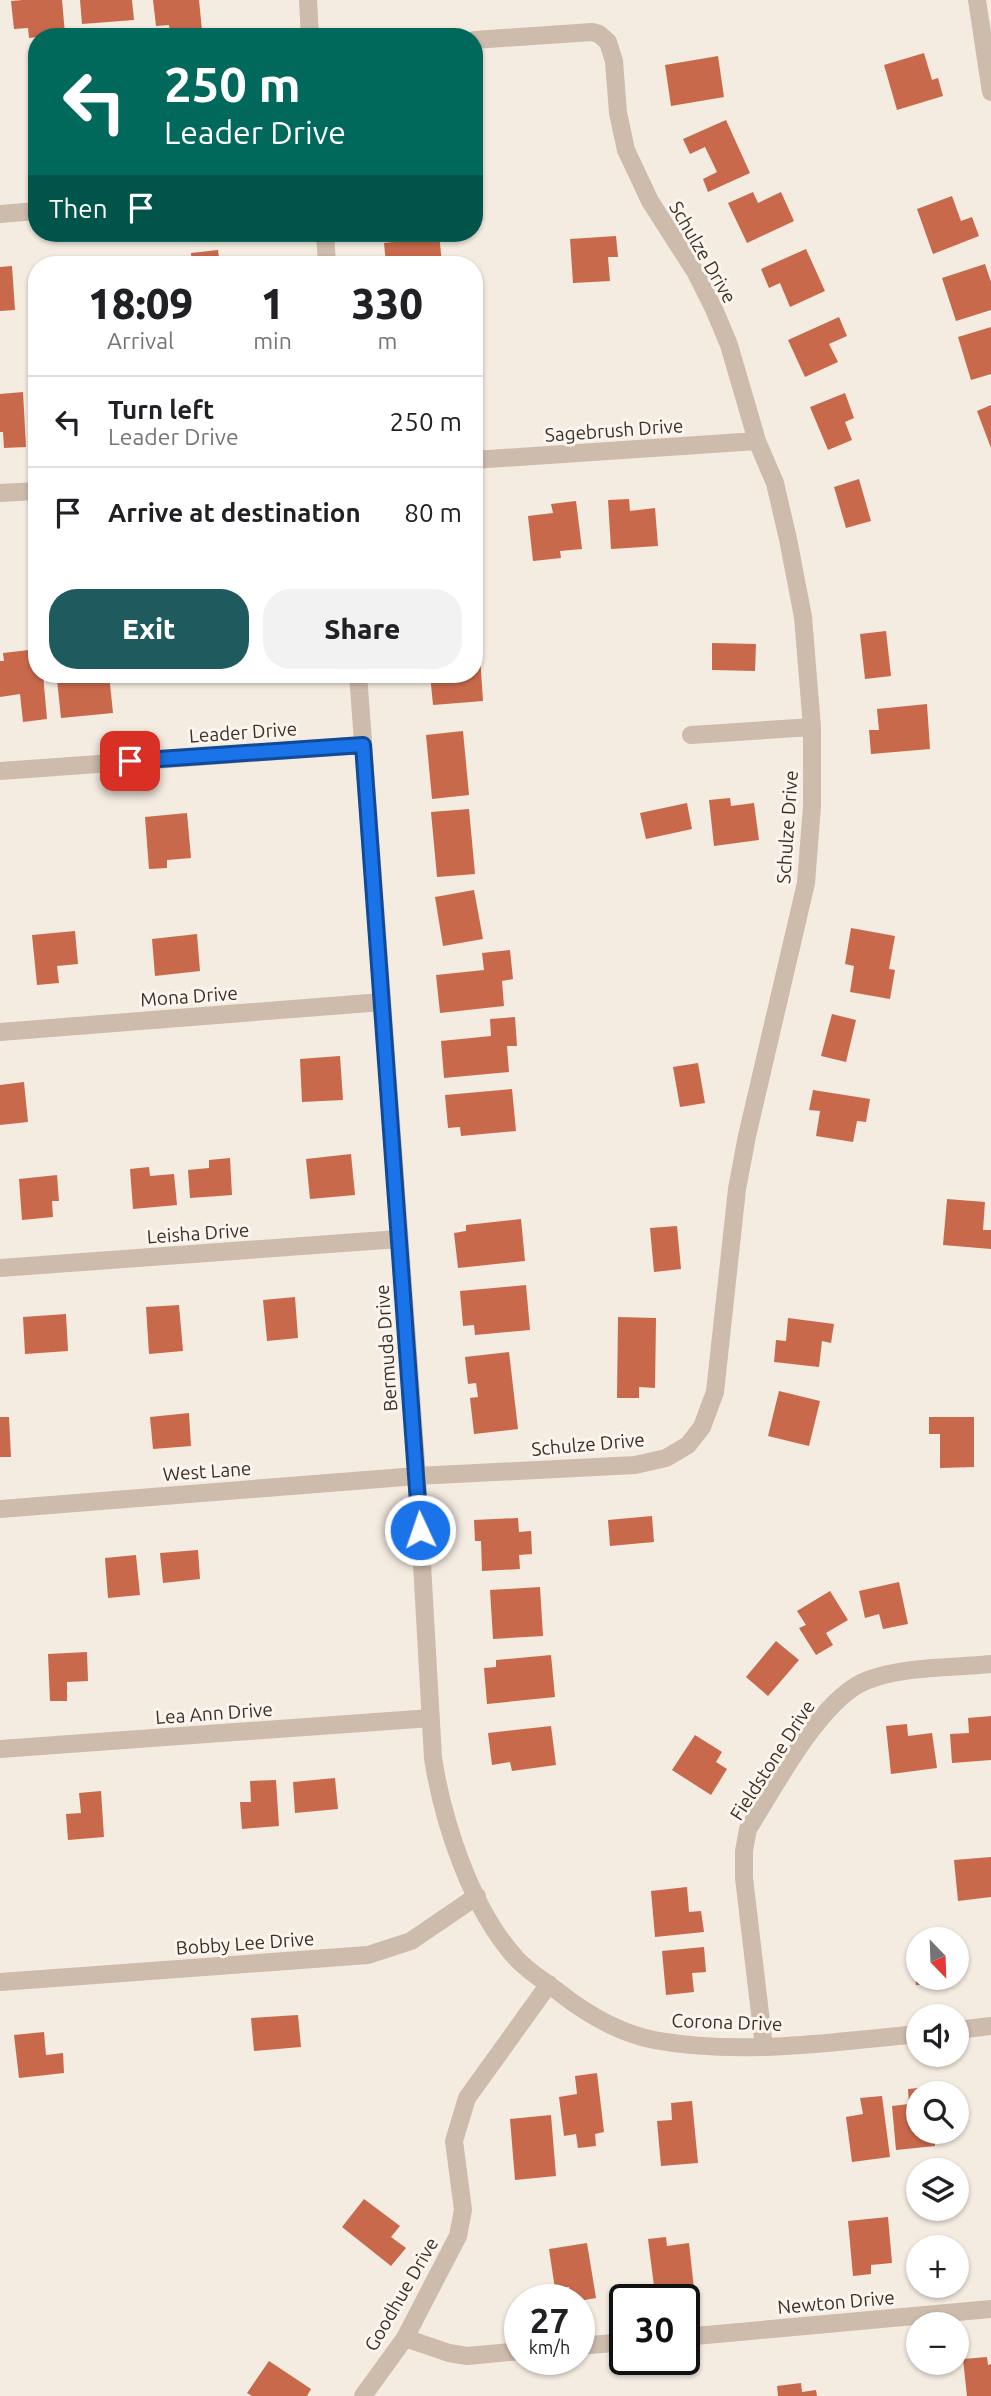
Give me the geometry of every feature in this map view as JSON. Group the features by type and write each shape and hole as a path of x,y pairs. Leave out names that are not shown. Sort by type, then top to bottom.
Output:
{"street":[{"path":"308,0 310,28"},
{"path":"977,0 991,92"},
{"name":"Schulze Drive","path":"417,1476 635,1465 666,1458 688,1445 702,1427 715,1392 737,1189 747,1136 806,883 812,806 812,727 803,617 775,483 757,441 729,345 713,309 696,273 650,201 626,150 618,113 614,61 608,42 592,32 483,39"},
{"path":"0,214 28,212"},
{"name":"Sagebrush Drive","path":"483,459 757,441"},
{"path":"0,493 28,491"},
{"name":"Bermuda Drive","path":"359,683 438,1793 461,1863 493,1927 516,1958 549,1984"},
{"path":"691,735 812,727"},
{"name":"Leader Drive","path":"0,771 363,745"},
{"name":"Mona Drive","path":"0,1032 382,1002"},
{"name":"Leisha Drive","path":"0,1268 399,1239"},
{"name":"West Lane","path":"0,1508 417,1476"},
{"name":"Fieldstone Drive","path":"764,2047 744,1878 744,1851 748,1829 818,1719 841,1696 865,1680 890,1673 991,1664"},
{"name":"Lea Ann Drive","path":"0,1749 431,1718"},
{"name":"Bobby Lee Drive","path":"0,1982 368,1955 411,1941 477,1896"},
{"name":"Corona Drive","path":"549,1984 582,2011 620,2029 651,2039 680,2044 764,2047 906,2035"},
{"name":"Goodhue Drive","path":"363,2396 405,2338 458,2236 463,2210 454,2141 467,2098 549,1984"},
{"path":"969,2029 991,2026"},
{"name":"Newton Drive","path":"700,2336 991,2309"},
{"path":"405,2338 449,2353 467,2356 504,2353"}],"building":[{"path":"62,0 64,28 14,29 11,1"},
{"path":"80,0 132,0 134,20 82,24"},
{"path":"153,0 199,0 202,28 156,26"},
{"path":"924,53 932,80 938,78 943,96 897,110 884,65"},
{"path":"718,56 724,97 671,106 665,65"},
{"path":"726,120 750,173 708,192 703,179 717,172 705,147 690,154 683,139"},
{"path":"753,192 758,203 781,192 794,221 747,243 728,203"},
{"path":"952,196 961,221 972,217 979,236 933,254 917,209"},
{"path":"616,236 618,257 608,257 610,281 573,283 570,239"},
{"path":"440,242 441,256 385,256 384,243"},
{"path":"806,249 825,291 790,307 780,283 769,288 761,269"},
{"path":"218,250 219,256 191,256 191,253"},
{"path":"985,264 991,282 991,310 956,321 942,278"},
{"path":"12,266 15,310 0,311 0,267"},
{"path":"839,317 847,336 829,344 838,362 805,377 788,340"},
{"path":"991,327 991,374 971,380 958,337"},
{"path":"23,392 26,447 4,448 3,432 0,432 0,394"},
{"path":"845,393 854,418 845,422 852,440 828,450 810,407"},
{"path":"991,405 991,448 977,411"},
{"path":"859,479 871,521 846,528 834,487"},
{"path":"629,499 630,511 655,508 658,546 611,549 608,500"},
{"path":"576,501 582,549 560,551 561,558 533,561 528,516 553,513 551,504"},
{"path":"886,631 891,676 865,679 860,634"},
{"path":"712,643 756,644 755,671 712,670"},
{"path":"28,650 28,683 44,683 47,719 23,722 20,694 0,697 0,661 4,661 3,653"},
{"path":"57,683 110,683 113,713 61,718"},
{"path":"431,683 482,683 483,701 433,705"},
{"path":"927,704 930,749 871,754 869,730 879,730 877,709"},
{"path":"463,731 469,795 432,799 426,735"},
{"path":"730,798 731,806 754,803 759,840 714,846 709,800"},
{"path":"687,803 692,829 646,839 640,813"},
{"path":"469,809 475,874 437,877 431,812"},
{"path":"187,813 191,858 167,860 167,868 149,869 145,817"},
{"path":"474,890 483,939 443,946 435,897"},
{"path":"851,928 895,936 889,969 895,970 890,999 850,992 854,966 845,964"},
{"path":"75,931 78,964 57,966 59,983 37,985 32,935"},
{"path":"197,934 200,971 155,976 152,939"},
{"path":"510,950 513,979 502,981 504,1006 440,1013 436,975 484,970 482,953"},
{"path":"832,1014 856,1020 846,1062 821,1056"},
{"path":"515,1017 517,1046 507,1046 509,1072 444,1078 441,1041 491,1036 490,1019"},
{"path":"340,1056 343,1100 302,1102 300,1059"},
{"path":"698,1063 705,1103 680,1107 673,1067"},
{"path":"24,1082 28,1122 0,1125 0,1085"},
{"path":"512,1089 516,1131 461,1136 460,1127 448,1128 445,1095"},
{"path":"813,1090 870,1099 866,1122 857,1121 853,1142 816,1136 820,1111 809,1110"},
{"path":"351,1154 355,1195 310,1199 306,1159"},
{"path":"230,1158 232,1195 190,1198 188,1170 209,1168 209,1160"},
{"path":"149,1167 150,1176 174,1174 177,1205 133,1209 130,1169"},
{"path":"57,1175 59,1201 52,1201 53,1217 22,1220 19,1179"},
{"path":"947,1199 985,1202 983,1230 991,1230 991,1249 943,1245"},
{"path":"521,1219 525,1261 458,1268 454,1233 466,1231 466,1225"},
{"path":"677,1226 681,1269 654,1272 650,1228"},
{"path":"526,1285 530,1330 475,1335 474,1325 463,1326 460,1291"},
{"path":"295,1297 298,1338 267,1341 263,1300"},
{"path":"179,1305 183,1351 149,1354 146,1307"},
{"path":"66,1314 68,1351 25,1354 23,1317"},
{"path":"618,1317 656,1318 655,1388 639,1387 639,1398 617,1398"},
{"path":"788,1318 834,1324 831,1343 822,1341 819,1367 774,1362 776,1340 786,1341"},
{"path":"509,1352 518,1429 474,1434 470,1398 478,1397 476,1383 468,1384 465,1357"},
{"path":"779,1391 820,1401 809,1446 768,1436"},
{"path":"189,1413 191,1446 153,1449 150,1417"},
{"path":"0,1417 9,1417 11,1457 0,1457"},
{"path":"929,1417 974,1417 974,1467 940,1468 940,1434 929,1434"},
{"path":"652,1516 654,1542 610,1546 608,1520"},
{"path":"518,1518 519,1532 531,1531 532,1554 519,1555 520,1569 482,1571 481,1541 475,1541 474,1520"},
{"path":"198,1550 200,1579 163,1583 160,1553"},
{"path":"136,1555 140,1595 108,1598 105,1558"},
{"path":"899,1582 908,1624 883,1629 879,1614 865,1618 859,1591"},
{"path":"540,1587 543,1636 493,1639 490,1590"},
{"path":"830,1591 848,1620 826,1633 833,1645 816,1655 799,1628 806,1625 797,1611"},
{"path":"776,1641 799,1660 768,1696 746,1677"},
{"path":"87,1652 88,1681 67,1682 67,1701 50,1701 48,1654"},
{"path":"551,1655 555,1697 487,1704 484,1668 496,1667 496,1660"},
{"path":"991,1716 991,1760 952,1763 950,1734 969,1733 968,1718"},
{"path":"907,1724 908,1736 932,1733 937,1768 891,1774 886,1726"},
{"path":"551,1726 556,1765 512,1771 510,1762 492,1765 488,1733"},
{"path":"695,1735 722,1752 716,1762 727,1769 711,1795 672,1770"},
{"path":"335,1778 338,1809 295,1813 293,1782"},
{"path":"276,1780 279,1826 242,1829 240,1802 251,1802 250,1781"},
{"path":"101,1791 104,1837 68,1840 66,1814 81,1813 79,1793"},
{"path":"991,1857 991,1897 958,1901 954,1860"},
{"path":"687,1887 689,1912 701,1911 704,1932 655,1937 651,1891"},
{"path":"704,1947 706,1972 692,1973 694,1992 666,1995 662,1951"},
{"path":"298,2015 301,2047 254,2051 251,2018"},
{"path":"44,2032 46,2055 63,2053 64,2073 19,2078 14,2035"},
{"path":"597,2073 604,2132 595,2134 596,2146 578,2148 576,2134 564,2136 559,2097 577,2094 575,2076"},
{"path":"882,2096 890,2157 852,2162 846,2117 863,2114 860,2098"},
{"path":"692,2101 698,2163 661,2166 657,2121 672,2120 671,2103"},
{"path":"906,2104 906,2144 935,2146 896,2150 892,2106"},
{"path":"551,2115 556,2176 515,2180 510,2119"},
{"path":"364,2199 400,2226 391,2237 406,2248 391,2266 342,2227"},
{"path":"888,2217 892,2263 871,2265 871,2274 853,2276 848,2221"},
{"path":"666,2237 667,2246 689,2243 693,2284 654,2284 648,2239"},
{"path":"587,2243 594,2284 554,2284 549,2249"},
{"path":"987,2357 988,2365 991,2364 991,2396 967,2396 965,2375 969,2375 969,2358"},
{"path":"269,2361 311,2389 307,2396 252,2396 247,2393"},
{"path":"801,2383 802,2392 816,2390 817,2396 778,2396 777,2386"}],"route":[{"path":"130,761 363,745 420,1530"}]}
